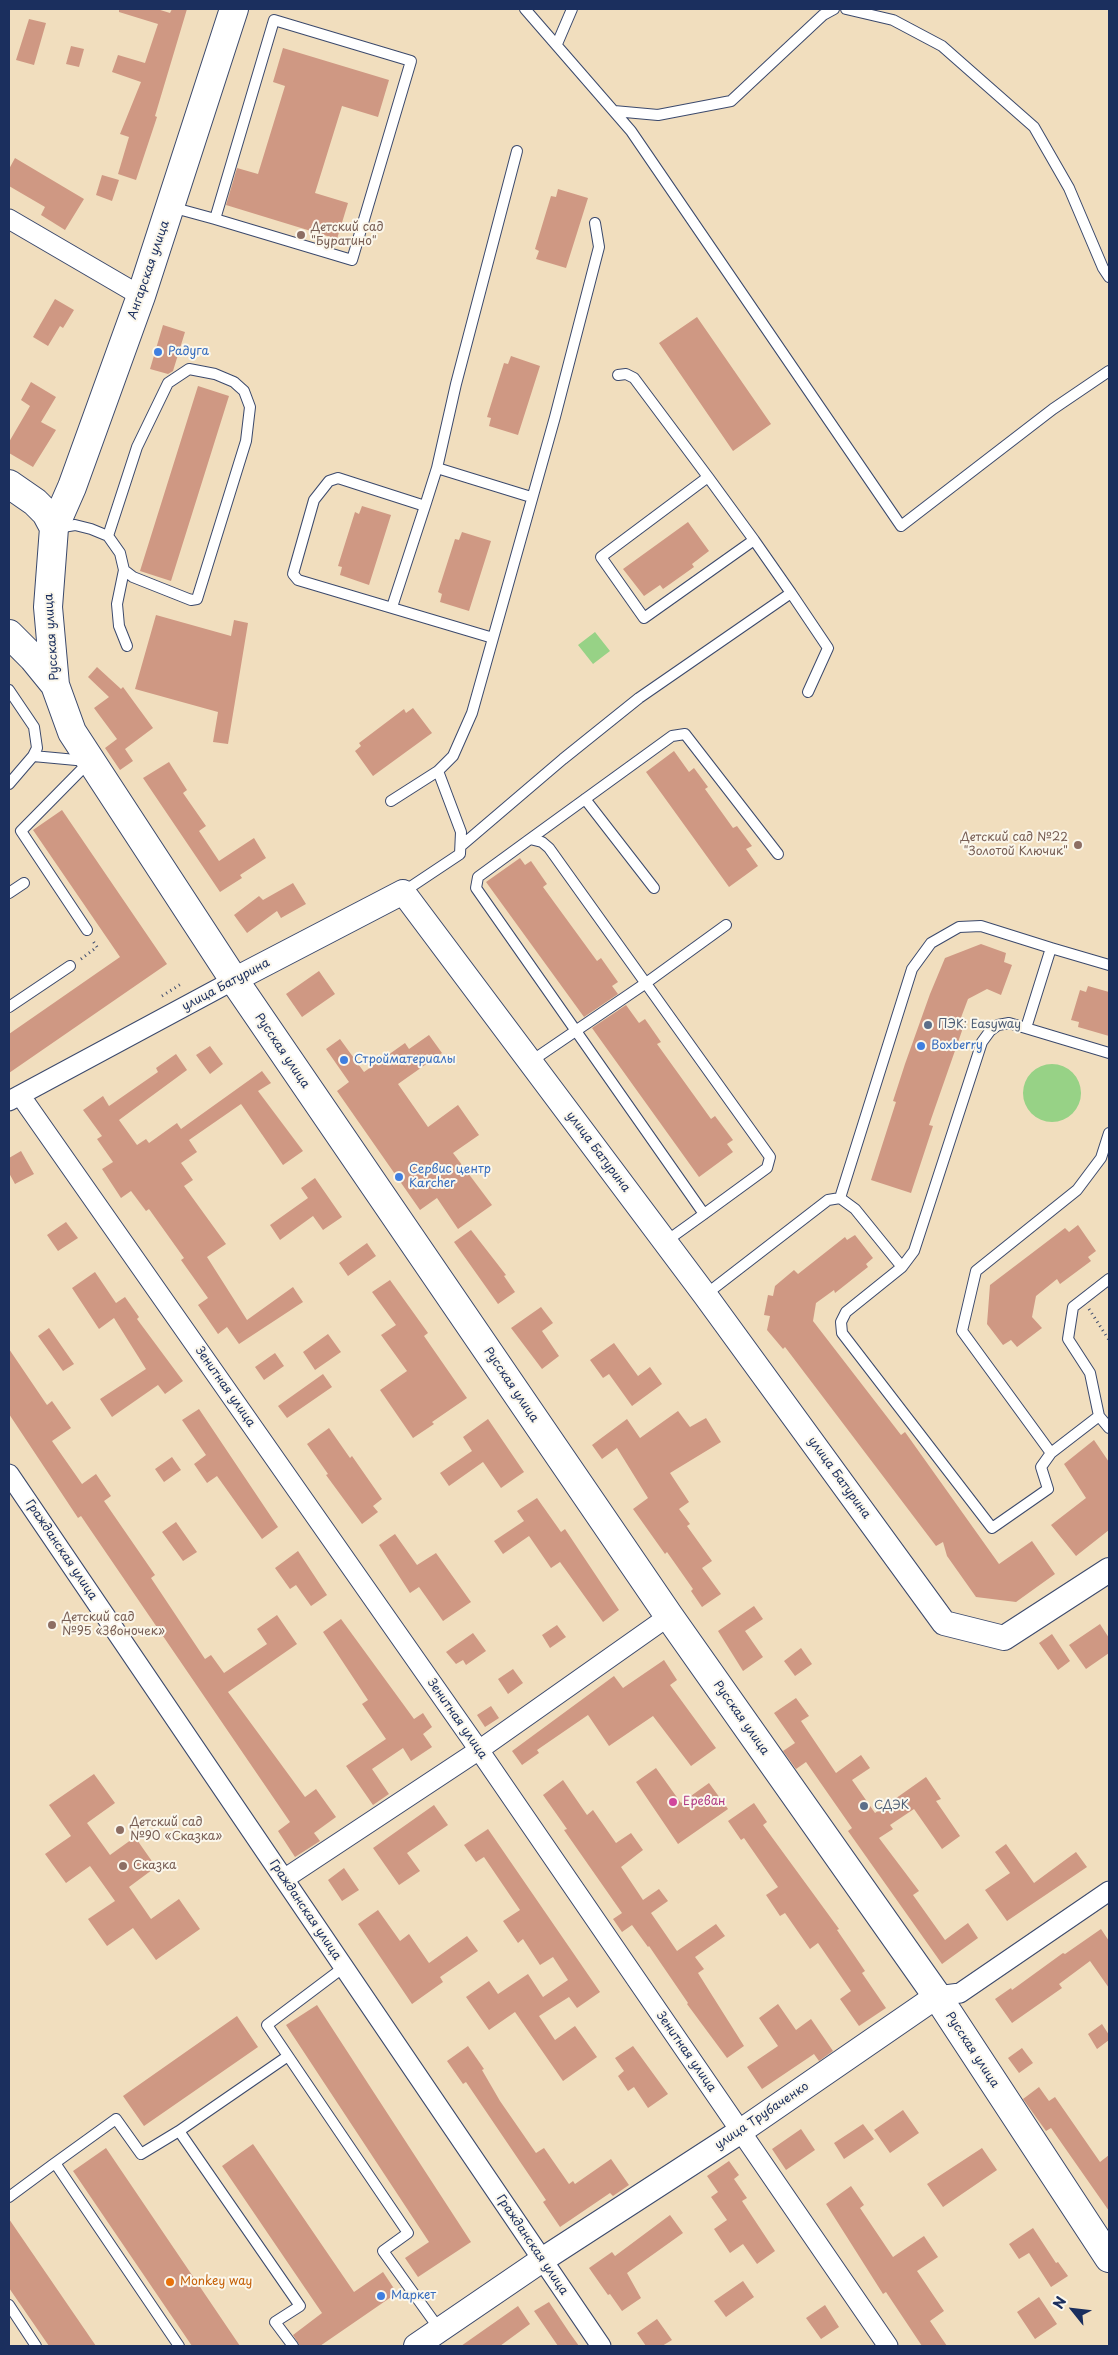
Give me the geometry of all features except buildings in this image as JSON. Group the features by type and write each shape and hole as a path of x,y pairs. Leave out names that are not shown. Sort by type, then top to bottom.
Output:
{"main road":[{"name":"Ангарская улица","path":"54,528 72,487 141,296 234,9"},
{"path":"9,484 35,502 46,513 54,528"},
{"path":"35,502 43,504 54,500 72,487"},
{"name":"Русская улица","path":"54,528 48,607 55,685 72,732 234,980 669,1616 937,1996 1109,2258"},
{"path":"9,629 21,631 29,627 38,620 48,607"},
{"path":"9,634 33,658 55,685"}],"street":[{"path":"9,219 141,296"},
{"name":"улица Батурина","path":"14,1098 403,892 705,1295 944,1623 1004,1638 1109,1570"},
{"name":"Зенитная улица","path":"14,1098 479,1750 888,2346"},
{"name":"Гражданская улица","path":"9,1474 601,2346"},
{"path":"284,1879 479,1750 669,1616"},
{"name":"улица Трубаченко","path":"416,2346 542,2260 741,2131 937,1996 960,1993 1109,1890"}],"lane":[{"path":"525,9 631,131 901,526 1053,409 1109,370"},
{"path":"557,44 572,9"},
{"path":"614,111 658,115 731,101 823,16 834,9"},
{"path":"846,9 893,20 942,46 1034,127 1069,188 1109,277"},
{"path":"171,206 214,219 352,260 411,61 274,20 214,219"},
{"path":"392,607 436,468 485,270 517,151"},
{"path":"391,801 438,771 453,756 472,713 531,497 555,417 599,247 595,223"},
{"path":"108,536 137,447 168,383 189,370 215,374 234,382 244,391 250,407 246,441 197,599 191,600 133,577 124,570"},
{"path":"618,375 626,374 634,378 754,540 828,648 808,692"},
{"path":"436,468 531,497"},
{"path":"708,477 601,558 644,618 754,540"},
{"path":"425,506 338,478 329,481 314,500 293,574 298,580 493,638"},
{"path":"54,528 75,525 108,536 120,553 124,570 117,604 119,626 127,646"},
{"path":"460,846 563,758 638,698 791,593"},
{"path":"9,690 34,727 37,748 33,756 9,784"},
{"path":"704,1214 476,888 478,877 672,736 685,734 778,854"},
{"path":"33,756 90,761"},
{"path":"87,930 21,830 90,761"},
{"path":"403,892 460,854 461,832 438,771"},
{"path":"585,799 654,888"},
{"path":"530,839 542,842 549,848 770,1157 768,1168 665,1242"},
{"path":"9,893 24,883"},
{"path":"530,1062 646,983 726,925"},
{"path":"840,1198 912,969 930,943 959,927 981,926 1109,965"},
{"path":"1026,1028 1051,948"},
{"path":"9,1007 70,966"},
{"path":"1100,1416 1051,1453 1041,1467 1048,1489 992,1528 842,1333 840,1322 846,1312 902,1267 914,1251 982,1042 990,1031 998,1025 1009,1023 1109,1052"},
{"path":"1051,1453 962,1331 976,1271 1078,1190 1101,1158 1109,1133"},
{"path":"705,1295 815,1209 828,1200 840,1198 855,1209 902,1267"},
{"path":"1109,1279 1073,1307 1068,1339 1090,1373 1100,1416 1109,1428"},
{"path":"344,1967 267,2025 408,2233 383,2252 440,2330"},
{"path":"9,2197 116,2119 142,2154 179,2131 288,2056"},
{"path":"179,2131 300,2306 275,2322 293,2346"},
{"path":"55,2162 179,2346"},
{"path":"9,2305 36,2346"}],"path":[{"path":"70,966 97,947 87,930"},
{"path":"159,998 181,984"},
{"path":"1095,1303 1088,1308 1109,1340"}],"green space":[{"path":"595,632 610,651 593,664 578,645"},
{"path":"1046,1064 1058,1064 1073,1072 1081,1087 1081,1099 1073,1114 1058,1122 1046,1122 1031,1114 1023,1099 1023,1087 1031,1072"}],"place":[{"name":"Детский сад \"Буратино\"","path":"301,235"},
{"name":"Радуга","path":"158,352"},
{"name":"Детский сад №22 \"Золотой Ключик\"","path":"1078,845"},
{"name":"ПЭК: Easyway","path":"928,1025"},
{"name":"Boxberry","path":"921,1046"},
{"name":"Стройматериалы","path":"344,1060"},
{"name":"Сервис центр Karcher","path":"399,1177"},
{"name":"Детский сад №95 «Звоночек»","path":"52,1625"},
{"name":"Ереван","path":"673,1802"},
{"name":"СДЭК","path":"864,1806"},
{"name":"Детский сад №90 «Сказка»","path":"120,1830"},
{"name":"Сказка","path":"123,1866"},
{"name":"Monkey way","path":"170,2282"},
{"name":"Маркет","path":"381,2296"}]}
